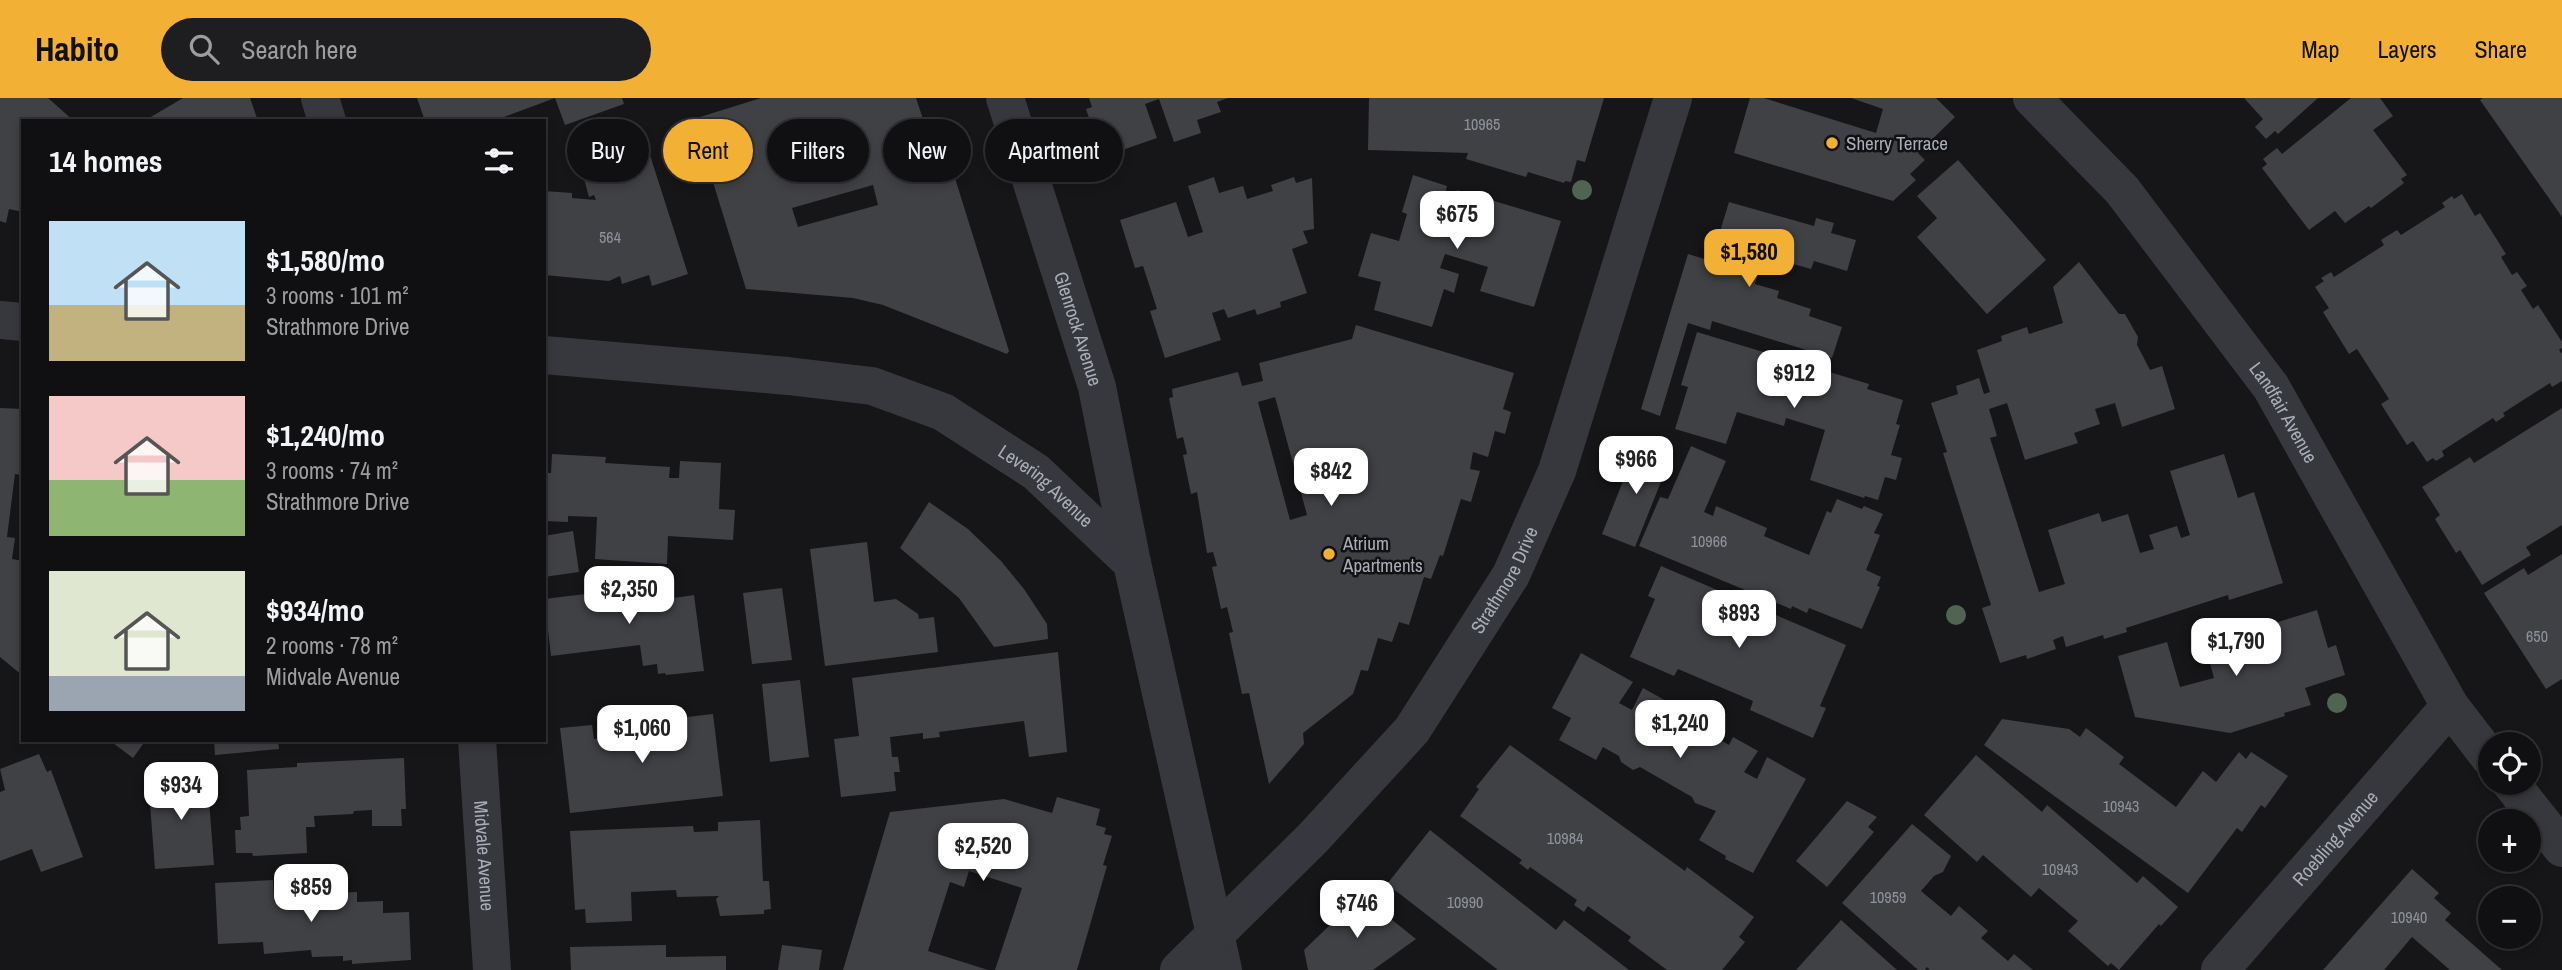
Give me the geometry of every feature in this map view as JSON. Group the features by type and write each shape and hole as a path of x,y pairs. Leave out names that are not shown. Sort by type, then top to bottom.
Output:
{"street":[{"path":"320,98 326,119"},
{"name":"Glenrock Avenue","path":"1005,98 1097,387 1132,563"},
{"name":"Strathmore Drive","path":"1179,970 1219,952 1313,838 1412,730 1511,575 1557,471 1674,98"},
{"name":"Landfair Avenue","path":"2032,98 2122,190 2271,387 2449,706 2478,743"},
{"path":"0,320 21,321"},
{"name":"Levering Avenue","path":"546,355 872,386 943,412 1036,472 1132,563"},
{"path":"1132,563 1219,952"},
{"name":"Roebling Avenue","path":"2220,970 2449,706"},
{"name":"Midvale Avenue","path":"477,742 492,970"},
{"path":"2520,795 2562,848"}],"building":[{"path":"0,98 48,98 72,119 21,119 21,212 9,209 6,223 0,221"},
{"path":"183,98 250,98 257,119 147,119"},
{"path":"417,98 555,98 504,119 424,119"},
{"path":"555,98 622,98 624,104 582,119 567,119 565,125"},
{"path":"761,98 916,98 923,119 883,119 883,182 956,182 1009,351 1007,354 883,305 853,298 746,289 713,182 753,182 753,119 701,119","holes":["873,185 878,205 798,227 792,208"]},
{"path":"1089,98 1228,98 1217,102 1221,112 1197,120 1201,133 1174,142 1159,99 1145,104 1157,138 1123,150 1123,119 1089,119 1086,109 1092,107"},
{"path":"1369,98 1604,98 1585,162 1577,160 1571,182 1564,183 1528,172 1526,177 1466,159 1468,153 1368,150"},
{"name":"Sherry Terrace","path":"1750,98 1764,98 1876,133 1883,109 1851,98 1936,98 1955,117 1918,153 1925,160 1910,174 1916,180 1893,201 1734,153"},
{"path":"2244,98 2318,98 2278,134 2275,131 2266,139 2255,127 2263,119"},
{"path":"2351,98 2380,98 2393,116 2373,130 2407,175 2401,179 2404,183 2371,208 2369,206 2345,223 2335,211 2309,230 2262,168 2267,164 2263,159 2277,148 2282,154"},
{"path":"2562,98 2562,217 2480,100"},
{"path":"649,152 688,274 652,286 649,275 622,284 620,276 609,281 546,275 546,191 572,193 572,198 596,200 594,195 589,197 585,182 649,182"},
{"path":"1958,160 2046,260 1987,314 1917,237 1937,218 1917,196"},
{"path":"1413,175 1447,186 1443,201 1452,204 1457,190 1561,221 1534,307 1480,291 1488,267 1445,254 1440,268 1459,274 1454,293 1444,289 1432,327 1374,310 1381,282 1358,276 1371,233 1399,241 1407,214 1402,212"},
{"path":"1214,177 1219,193 1243,186 1247,199 1273,191 1271,185 1294,177 1296,183 1312,178 1314,229 1303,231 1308,243 1292,249 1307,293 1280,302 1281,307 1257,315 1255,309 1228,318 1224,309 1212,313 1221,340 1165,358 1150,311 1157,309 1143,266 1135,268 1120,220 1176,202 1188,237 1203,232 1188,186"},
{"path":"2462,194 2475,216 2480,213 2506,254 2501,257 2512,275 2517,272 2527,286 2521,290 2533,309 2538,305 2562,342 2562,348 2559,350 2562,354 2562,381 2552,387 2550,383 2503,413 2505,416 2496,422 2493,418 2442,451 2444,456 2427,462 2413,441 2407,445 2381,404 2389,399 2357,349 2349,354 2323,312 2329,308 2315,287 2324,281 2321,278 2331,272 2334,277 2384,245 2381,240 2397,230 2401,235 2445,207 2442,203 2452,196 2454,199"},
{"path":"1729,202 1814,226 1816,218 1834,223 1831,233 1856,240 1847,271 1814,261 1811,269 1779,260 1780,253 1766,249 1755,284 1779,291 1777,298 1811,309 1809,316 1842,327 1832,358 1712,321 1710,330 1688,323 1660,416 1641,409 1688,254 1711,261"},
{"path":"2079,262 2119,314 2125,314 2138,337 2137,345 2150,370 2162,366 2175,409 2122,427 2115,403 2095,409 2100,424 2074,433 2078,443 2025,460 2007,403 1989,409 1997,436 1990,438 2039,592 2065,584 2048,530 2099,513 2102,522 2128,514 2140,553 2154,549 2149,535 2177,526 2181,538 2190,535 2170,471 2224,454 2238,498 2254,492 2283,583 2229,600 2228,595 2126,628 2127,632 2104,639 2103,635 2066,647 2063,636 2053,640 2056,649 2027,659 2026,655 2000,663 1982,608 1991,605 1943,453 1947,452 1931,403 1958,394 1956,386 1979,378 1984,394 1990,392 1977,350 2002,341 2001,336 2027,327 2029,334 2063,323 2053,287"},
{"name":"Atrium Apartments","path":"1356,325 1514,373 1503,409 1511,412 1505,434 1495,431 1488,457 1473,452 1470,469 1480,471 1471,502 1461,499 1443,556 1440,555 1431,579 1424,577 1409,625 1399,622 1392,642 1378,638 1368,671 1361,670 1353,694 1303,733 1304,744 1269,784 1249,693 1242,694 1229,633 1233,632 1227,607 1221,609 1212,567 1217,566 1213,552 1207,553 1197,492 1191,494 1183,455 1187,454 1183,437 1177,439 1169,398 1173,397 1172,389 1238,372 1242,386 1263,381 1259,363 1352,339","holes":["1275,397 1307,515 1290,520 1258,402"]},
{"path":"1697,332 1869,384 1867,389 1903,400 1896,424 1900,425 1891,455 1902,458 1896,480 1885,477 1878,500 1810,480 1825,430 1786,418 1784,426 1737,412 1726,444 1675,429 1688,387 1681,385"},
{"path":"0,408 21,409 21,475 15,474 7,537 15,538 12,559 21,561 21,674 0,657"},
{"path":"2562,408 2562,525 2526,547 2531,555 2482,585 2460,550 2456,553 2435,519 2440,515 2422,487 2470,457 2474,463"},
{"path":"1637,446 1670,459 1635,547 1602,534"},
{"path":"1691,446 1726,461 1704,512 1713,516 1716,506 1767,528 1764,536 1809,555 1827,511 1831,513 1837,499 1883,514 1874,533 1880,535 1866,570 1881,577 1877,586 1880,587 1862,629 1809,608 1807,613 1792,606 1791,609 1639,546 1660,497 1668,499"},
{"path":"552,454 606,457 605,463 670,467 669,478 679,478 680,461 721,463 719,509 735,510 733,540 668,536 667,564 595,559 597,517 568,516 568,522 546,521 546,473 551,473"},
{"path":"929,502 968,529 1001,561 1047,624 1048,639 994,647 959,598 900,548"},
{"path":"573,531 579,572 546,577 546,536"},
{"path":"867,542 874,602 896,599 918,614 919,619 934,617 938,652 825,666 810,549"},
{"path":"2562,554 2562,679 2546,689 2484,593 2524,568 2528,575"},
{"path":"1661,566 1846,645 1820,706 1826,708 1813,738 1750,710 1753,701 1678,669 1674,676 1630,657 1655,599 1648,596"},
{"path":"672,583 674,598 694,595 704,671 658,674 657,664 643,666 640,645 551,656 546,630 546,599 619,590 618,587 636,584 636,587"},
{"path":"782,588 792,660 752,664 743,593"},
{"path":"2317,610 2328,648 2336,645 2345,675 2305,688 2311,705 2230,733 2135,717 2118,656 2167,642 2180,687 2214,678 2205,645"},
{"path":"1058,652 1067,752 1029,757 1024,721 939,732 940,737 923,739 923,733 890,737 892,757 898,757 900,772 894,772 896,791 841,797 834,739 859,736 852,678"},
{"path":"1581,653 1633,682 1619,703 1632,710 1643,688 1668,702 1664,709 1729,745 1733,737 1758,751 1744,772 1757,779 1767,757 1806,779 1753,873 1725,859 1726,856 1699,840 1716,811 1695,803 1692,797 1640,767 1633,770 1621,762 1619,756 1603,747 1596,760 1559,740 1571,718 1552,708"},
{"path":"800,680 809,757 770,762 762,684"},
{"path":"713,714 723,796 570,813 560,728 592,725 594,739 663,730 661,720"},
{"path":"2002,719 2069,729 2080,737 2086,728 2124,757 2119,764 2176,807 2203,771 2216,782 2239,752 2246,759 2251,752 2288,776 2265,808 2261,805 2242,832 2237,828 2188,893 1984,745"},
{"path":"112,742 145,742 133,758"},
{"path":"214,742 278,742 279,749 215,755"},
{"path":"1510,745 1685,871 1687,867 1754,917 1739,937 1745,942 1722,970 1667,970 1628,941 1631,937 1588,906 1584,912 1574,905 1577,900 1530,867 1528,870 1519,863 1522,860 1460,816 1479,789 1476,787"},
{"path":"39,754 47,772 51,770 83,857 41,872 32,849 0,861 0,792 5,790 0,769"},
{"path":"1976,755 2042,812 2047,805 2137,883 2143,876 2178,907 2161,926 2159,924 2119,970 2111,963 2108,966 2068,931 2078,921 2039,888 2031,897 1983,855 1977,862 1924,815"},
{"path":"404,758 406,809 401,809 402,826 372,826 372,810 314,816 315,827 306,827 307,853 253,856 252,853 236,853 235,830 241,830 240,817 249,816 247,770 297,767 297,763"},
{"path":"207,774 214,865 155,869 148,778"},
{"path":"1057,797 1100,809 1096,825 1106,828 1104,834 1112,836 1103,865 1107,866 1077,970 995,970 1022,888 969,871 964,887 950,882 928,951 988,970 843,970 890,812 1004,799 1052,813"},
{"path":"1847,801 1877,817 1868,827 1874,832 1827,887 1796,861"},
{"path":"760,820 763,881 769,881 771,909 764,910 764,914 720,916 716,899 719,896 677,897 676,890 631,892 632,921 586,923 585,909 575,910 570,831 693,826 694,832 718,831 718,822"},
{"path":"1912,824 1951,856 1943,872 1934,876 1921,891 1951,916 1959,906 1988,931 1981,938 2008,961 2014,954 2033,970 1930,970 1927,967 1925,970 1918,970 1842,903"},
{"path":"1430,830 1556,930 1564,920 1629,970 1498,970 1387,884"},
{"path":"2412,869 2439,893 2434,898 2451,913 2445,920 2502,970 2450,970 2412,937 2384,970 2323,970"},
{"path":"273,880 274,902 294,901 293,895 357,892 357,902 383,901 383,913 409,912 411,960 352,964 352,960 343,961 343,956 312,957 311,950 264,954 263,942 218,944 215,883"},
{"path":"1361,895 1416,939 1373,970 1308,970 1304,950"},
{"path":"1841,920 1897,970 1796,970"},
{"path":"666,945 666,957 726,956 726,970 571,970 570,947"},
{"path":"782,945 822,950 819,970 778,970"}],"place":[{"name":"Sherry Terrace","path":"1832,143"},
{"name":"Atrium Apartments","path":"1329,554"}]}
